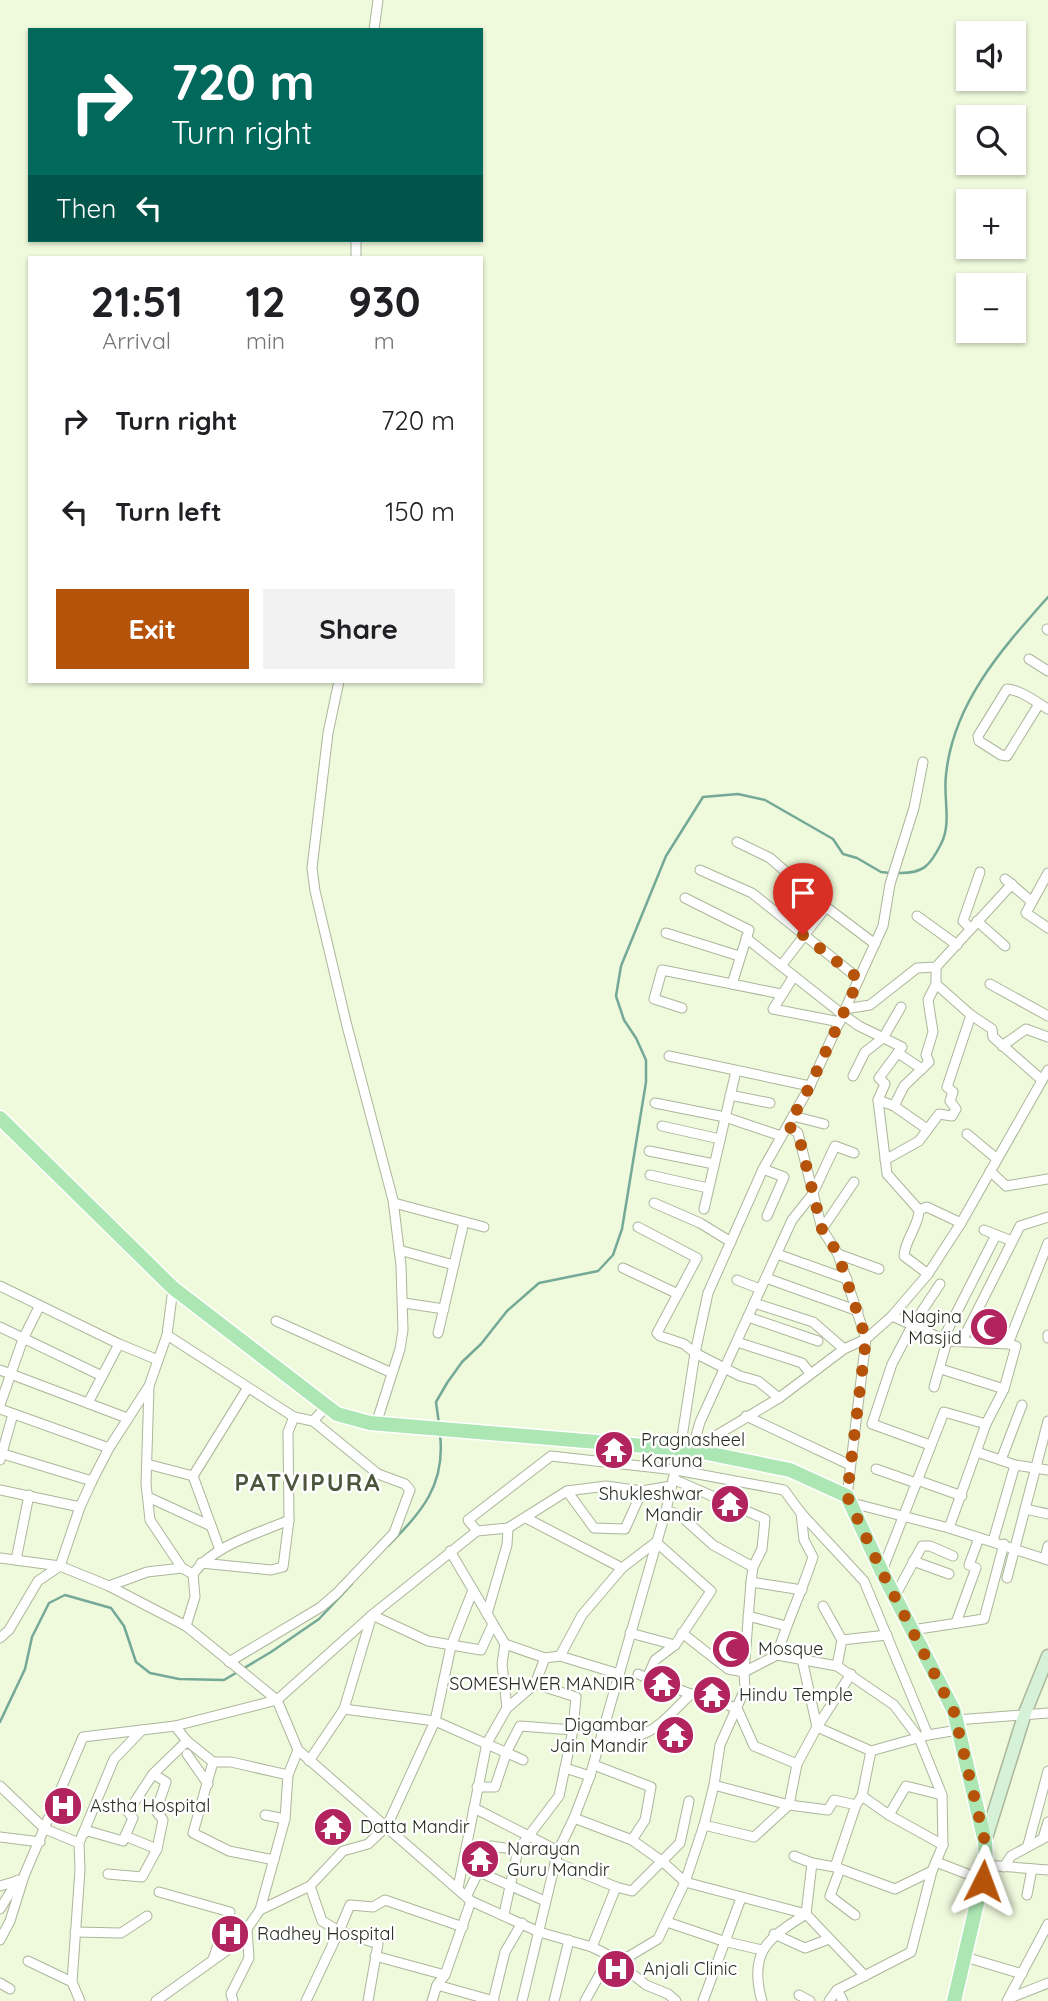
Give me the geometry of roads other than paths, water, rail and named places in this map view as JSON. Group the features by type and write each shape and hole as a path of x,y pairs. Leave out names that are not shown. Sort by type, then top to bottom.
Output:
{"main road":[{"path":"0,1118 173,1288 337,1414 376,1424 686,1450 790,1469 849,1499 882,1572 954,1712 985,1842 986,1865 983,1881 954,2001"},
{"path":"985,1842 1025,1713 1048,1656"}],"street":[{"path":"374,28 378,0"},
{"path":"1029,659 1048,671"},
{"path":"339,683 328,733 313,849 313,880 347,1026 394,1203 400,1250 404,1303 400,1349 376,1424"},
{"path":"1038,704 1007,756 979,741 978,736 1007,689 1013,689 1048,709"},
{"path":"686,1450 695,1353 708,1293 762,1170 810,1086 883,926 891,881 914,808 923,762"},
{"path":"737,842 770,858 825,907 875,944"},
{"path":"700,870 752,893 859,979"},
{"path":"980,872 962,921 974,924 1005,946"},
{"path":"1048,873 1026,913 1048,928"},
{"path":"794,976 773,1009 842,1015 870,1005 917,968 936,967 1009,882 1031,901"},
{"path":"685,898 749,929 732,984"},
{"path":"781,966 825,907"},
{"path":"917,916 957,945"},
{"path":"666,933 739,956"},
{"path":"746,938 842,1015 902,1047 879,1077 885,1084 878,1100 887,1174 919,1210 919,1216 905,1244 904,1256 928,1274"},
{"path":"894,1106 904,1086 929,1062 926,1055 933,1032 928,1000 936,984 936,967"},
{"path":"682,1008 654,999 662,970 781,993"},
{"path":"936,984 992,1029 993,1038 1042,1080"},
{"path":"990,984 1048,1016"},
{"path":"853,1076 865,1052 883,1038 901,1007"},
{"path":"885,1160 919,1141 939,1114 952,1116 956,1109 950,1101 953,1092 947,1087 971,1014"},
{"path":"1002,1045 1026,1029 1048,1037"},
{"path":"898,1053 922,1069"},
{"path":"669,1056 810,1086"},
{"path":"686,1450 779,1398 844,1349 866,1339 892,1316 928,1274 961,1223 1048,1070"},
{"path":"704,1209 736,1071"},
{"path":"730,1095 770,1103"},
{"path":"878,1100 894,1106 927,1129"},
{"path":"655,1103 725,1117 781,1136"},
{"path":"793,1116 824,1124"},
{"path":"662,1126 720,1139"},
{"path":"788,1126 798,1133 822,1229 838,1254 866,1339 850,1465 849,1499 1004,1544 1047,1560 1048,1546"},
{"path":"967,1134 997,1159"},
{"path":"522,2001 558,1851 594,1765 673,1478 792,1220 813,1195 835,1146 854,1153"},
{"path":"649,1151 714,1164"},
{"path":"762,1170 783,1177 767,1216"},
{"path":"990,1171 1006,1186 1048,1180"},
{"path":"650,1175 708,1188"},
{"path":"822,1229 854,1182"},
{"path":"394,1203 484,1227"},
{"path":"654,1203 700,1223 731,1242"},
{"path":"919,1210 927,1207 961,1223"},
{"path":"962,1342 1020,1226 1048,1217"},
{"path":"438,1333 464,1222"},
{"path":"638,1227 697,1258 657,1332 660,1336 684,1344 695,1353 740,1376 758,1381 779,1398"},
{"path":"984,1230 1012,1241"},
{"path":"934,1387 941,1369 945,1340 996,1235"},
{"path":"1008,1344 1047,1249"},
{"path":"400,1250 454,1265"},
{"path":"777,1254 847,1279"},
{"path":"838,1254 879,1269"},
{"path":"623,1268 678,1294"},
{"path":"766,1278 858,1311"},
{"path":"737,1280 760,1289"},
{"path":"930,1445 872,1424 892,1364 912,1326 940,1284"},
{"path":"0,1286 39,1307 158,1360"},
{"path":"0,1639 9,1630 38,1581 60,1566 92,1481 127,1418 149,1386 167,1335 173,1288"},
{"path":"404,1303 443,1309"},
{"path":"754,1303 813,1322 844,1349"},
{"path":"39,1307 23,1339 0,1407 109,1448"},
{"path":"892,1316 945,1340 1016,1346 1004,1389 986,1424 949,1528"},
{"path":"748,1317 818,1341"},
{"path":"276,1321 392,1373"},
{"path":"0,1327 102,1376"},
{"path":"167,1335 294,1417 313,1421 378,1474 409,1487 410,1490 400,1523 389,1540 321,1607 230,1663"},
{"path":"737,1342 802,1363 810,1373"},
{"path":"88,1404 119,1344"},
{"path":"941,1369 1004,1389"},
{"path":"0,1370 127,1418"},
{"path":"149,1386 147,1464 150,1520 181,1568 192,1574"},
{"path":"193,1476 247,1389"},
{"path":"1000,1460 1022,1405"},
{"path":"313,1421 327,1406"},
{"path":"882,1572 944,1412 986,1424"},
{"path":"13,1414 1,1456 92,1481"},
{"path":"746,1416 850,1465"},
{"path":"201,1563 271,1570 283,1567 289,1520 288,1432 294,1417"},
{"path":"1007,1578 1048,1421"},
{"path":"978,1452 1015,1465 1048,1470"},
{"path":"477,1531 468,1520 551,1455 673,1478 785,1490 801,1513 864,1581 887,1635 942,1795 943,1845 934,1866 911,1952 837,1990 829,2001"},
{"path":"147,1464 193,1476"},
{"path":"993,1541 1015,1465"},
{"path":"876,1469 962,1496"},
{"path":"193,1476 220,1550"},
{"path":"0,1909 21,1878 40,1842 83,1737 175,1726 277,1700 372,1615 477,1531 508,1528 567,1492 606,1486 642,1491 673,1478 765,1519 762,1549 753,1567 751,1582 745,1689 720,1745 715,1785 704,1825 685,1882 667,1922 658,1939 628,1956 610,1956"},
{"path":"0,1490 80,1507"},
{"path":"567,1492 594,1528 625,1529 642,1491"},
{"path":"16,1560 29,1495"},
{"path":"148,1497 211,1526"},
{"path":"1025,1509 1048,1514"},
{"path":"666,1510 681,1516 713,1545 753,1567"},
{"path":"777,1656 813,1557 804,1539 801,1513"},
{"path":"526,1518 622,1568"},
{"path":"186,1626 195,1597 192,1574 201,1563 220,1550 289,1520"},
{"path":"487,1614 507,1545 508,1528"},
{"path":"956,1623 976,1568 969,1565 979,1538"},
{"path":"560,1656 582,1615 622,1568 656,1542"},
{"path":"647,1678 655,1660 675,1645 711,1591 656,1542"},
{"path":"912,1630 984,1619 1004,1544"},
{"path":"895,1596 913,1561 925,1545 953,1556"},
{"path":"450,1551 505,1644 502,1664 507,1708"},
{"path":"0,1558 60,1566 109,1586 186,1626 277,1700 298,1750 309,1761 469,1898 539,1931 592,1947 610,1956 646,1985 668,1994 676,2001"},
{"path":"913,1561 949,1574"},
{"path":"109,1586 147,1572 181,1568"},
{"path":"751,1582 802,1590"},
{"path":"260,1910 310,1886 343,1851 368,1844 387,1826 435,1721 451,1646 473,1590"},
{"path":"823,1606 842,1640 837,1666"},
{"path":"372,1615 428,1641 481,1650 493,1624"},
{"path":"309,1761 344,1709 372,1615"},
{"path":"748,1616 786,1626"},
{"path":"631,1633 675,1645"},
{"path":"682,1633 724,1667 744,1672 777,1656 837,1666 894,1705 923,1737"},
{"path":"842,1640 887,1635"},
{"path":"505,1644 545,1658 560,1656 619,1674"},
{"path":"458,1888 487,1743 507,1708 535,1684 545,1658"},
{"path":"802,1659 817,1727"},
{"path":"638,1674 737,1709 754,1746 797,1763"},
{"path":"704,1825 754,1836 789,1805 797,1763 851,1674"},
{"path":"504,1914 518,1850 559,1796 573,1730 576,1697 535,1684"},
{"path":"603,1735 622,1739 649,1733 691,1694"},
{"path":"344,1709 435,1721 508,1751 523,1760"},
{"path":"817,1727 871,1751 957,1725 1025,1713 1048,1713"},
{"path":"175,1726 187,1741 213,1762 231,1762 288,1775"},
{"path":"477,1787 495,1787 520,1726 573,1730"},
{"path":"80,2001 72,1982 81,1838 114,1759 142,1730"},
{"path":"81,1838 88,1831 124,1841 133,1818 128,1812 153,1774 187,1741"},
{"path":"160,2000 237,1943 260,1910 285,1819 288,1775 298,1750"},
{"path":"855,1915 830,1896 856,1805 862,1796 871,1751"},
{"path":"187,1754 208,1784"},
{"path":"213,1762 193,1833 229,1851 274,1860"},
{"path":"594,1765 651,1787 645,1820 632,1840"},
{"path":"565,1768 590,1776"},
{"path":"1028,1845 1048,1771"},
{"path":"108,1874 142,1877 157,1849 163,1820 156,1811 166,1782 153,1774"},
{"path":"715,1785 789,1805 828,1810 834,1800 856,1805"},
{"path":"0,1786 45,1829 81,1838"},
{"path":"889,1815 906,1786 942,1795"},
{"path":"862,1796 889,1815 943,1845"},
{"path":"555,1862 632,1891 680,1843 689,1801"},
{"path":"474,1808 558,1851"},
{"path":"265,1815 285,1819"},
{"path":"574,1818 632,1840 685,1882 806,1914 865,1976"},
{"path":"1004,1867 1010,1856 1046,1837 1048,1822"},
{"path":"125,1836 157,1849"},
{"path":"0,1839 40,1842"},
{"path":"432,2001 463,1927 477,1871 491,1846 518,1850"},
{"path":"794,1856 838,1868 895,1889 934,1866 983,1881"},
{"path":"806,1914 812,1863"},
{"path":"986,1865 1048,1870"},
{"path":"1027,1895 1032,1869"},
{"path":"477,1871 545,1901"},
{"path":"0,1886 21,1878"},
{"path":"0,1940 10,1922 21,1878"},
{"path":"310,1886 322,1921 378,1944 368,2001"},
{"path":"592,1947 616,1887"},
{"path":"159,1892 230,1912 212,1961"},
{"path":"703,2001 741,1898"},
{"path":"306,2001 350,1905 373,1907 385,1900 463,1927"},
{"path":"762,2001 756,1982 762,1950 774,1934 806,1914"},
{"path":"75,1932 121,1933 147,1916"},
{"path":"667,1922 723,1941 762,1950"},
{"path":"437,1985 494,2001 505,1952 522,1923"},
{"path":"1008,2000 1048,1924"},
{"path":"233,2001 231,1994 249,1958 247,1930"},
{"path":"774,1934 805,1948 829,1939"},
{"path":"554,2001 569,1940"},
{"path":"375,1956 445,1975"},
{"path":"585,2001 610,1956"},
{"path":"965,1957 1022,1974"},
{"path":"28,1961 72,1982"},
{"path":"0,1983 10,1989"},
{"path":"1008,2000 1048,1983"},
{"path":"837,1990 843,2001"},
{"path":"799,1994 810,2001"},
{"path":"1008,2000 1020,2001"}],"waterway":[{"path":"897,873 913,872 925,867 937,852 946,827 945,783 958,724 982,678 1048,597"},
{"path":"439,1424 436,1402 447,1383 507,1311 539,1283 598,1271 613,1255 622,1229 646,1082 646,1060 624,1020 616,996 621,966 666,856 703,797 738,794 765,800 833,839 843,854 857,858 881,872 890,873"},
{"path":"388,1546 429,1497 439,1469 440,1434"},
{"path":"0,1722 25,1669 32,1637 49,1603 65,1595 111,1608 124,1626 136,1662 150,1673 179,1679 224,1680 319,1619 352,1584"}],"place":[{"name":"Nagina Masjid","path":"989,1327"},
{"name":"Pragnasheel Karuna","path":"614,1450"},
{"name":"Shukleshwar Mandir","path":"730,1504"},
{"name":"Mosque","path":"731,1649"},
{"name":"SOMESHWER MANDIR","path":"662,1684"},
{"name":"Hindu Temple","path":"712,1695"},
{"name":"Digambar Jain Mandir","path":"675,1735"},
{"name":"Astha Hospital","path":"63,1806"},
{"name":"Datta Mandir","path":"333,1827"},
{"name":"Narayan Guru Mandir","path":"480,1859"},
{"name":"Radhey Hospital","path":"230,1934"},
{"name":"Anjali Clinic","path":"616,1969"}],"district":[{"name":"PATVIPURA","path":"308,1483"}]}
